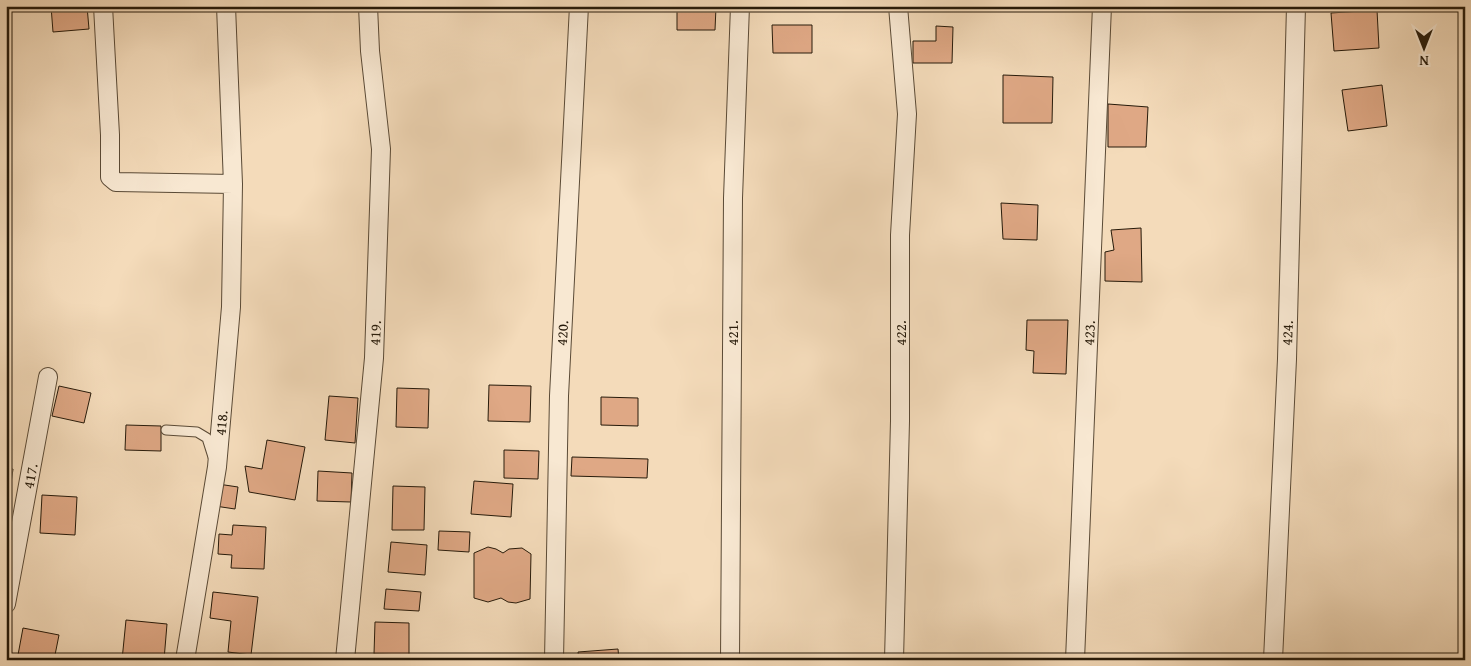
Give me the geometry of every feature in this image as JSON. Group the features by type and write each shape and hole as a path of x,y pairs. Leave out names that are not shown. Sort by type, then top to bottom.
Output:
{"street":[{"path":"103,6 110,135 110,177 116,182 233,184"},
{"name":"418.","path":"185,660 217,467 231,307 233,184 226,6"},
{"name":"419.","path":"345,660 374,358 381,149 370,51 368,6"},
{"name":"420.","path":"554,660 559,396 579,6"},
{"name":"421.","path":"730,660 733,198 740,6"},
{"name":"422.","path":"894,660 900,421 900,236 907,114 898,6"},
{"name":"423.","path":"1076,660 1102,6"},
{"name":"424.","path":"1273,660 1287,359 1296,6"},
{"name":"417.","path":"6,604 48,377"}],"lane":[{"path":"166,430 197,432 207,438 217,467"}],"building":[{"path":"51,6 87,6 89,29 53,32"},
{"path":"774,6 813,6 813,8 774,8"},
{"path":"677,7 716,7 715,30 677,30"},
{"path":"1377,10 1379,48 1334,51 1331,13"},
{"path":"772,25 812,25 812,53 773,53"},
{"path":"936,26 953,27 952,63 913,63 913,41 936,41"},
{"path":"1003,75 1053,77 1052,123 1003,123"},
{"path":"1382,85 1387,126 1348,131 1342,90"},
{"path":"1108,104 1148,107 1146,147 1108,147"},
{"path":"1001,203 1038,205 1037,240 1003,239"},
{"path":"1141,228 1142,282 1105,281 1105,252 1114,250 1111,230"},
{"path":"1027,320 1068,320 1066,374 1033,373 1034,351 1026,350"},
{"path":"489,385 531,386 530,422 488,421"},
{"path":"59,386 91,393 84,423 52,416"},
{"path":"397,388 429,389 428,428 396,427"},
{"path":"329,396 358,398 355,443 325,440"},
{"path":"601,397 638,398 638,426 601,425"},
{"path":"126,425 161,426 161,451 125,450"},
{"path":"267,440 305,447 295,500 249,492 245,466 262,469"},
{"path":"504,450 539,451 538,479 504,478"},
{"path":"572,457 648,459 647,478 571,476"},
{"path":"6,469 13,469 7,512 6,512"},
{"path":"318,471 352,473 351,502 317,501"},
{"path":"474,481 513,484 511,517 471,514"},
{"path":"218,484 238,487 235,509 215,506"},
{"path":"393,486 425,487 424,530 392,530"},
{"path":"42,495 77,497 75,535 40,533"},
{"path":"233,525 266,527 264,569 231,568 232,555 218,554 219,534 232,535"},
{"path":"439,531 470,532 469,552 438,550"},
{"path":"391,542 427,545 425,575 388,572"},
{"path":"488,547 503,553 509,549 522,548 531,554 530,599 516,603 508,602 501,598 488,602 474,598 474,553"},
{"path":"386,589 421,592 419,611 384,609"},
{"path":"213,592 258,597 251,655 228,652 231,621 210,618"},
{"path":"126,620 167,624 164,660 122,660"},
{"path":"375,622 409,623 409,655 374,654"},
{"path":"23,628 59,635 54,660 42,660 18,655"},
{"path":"618,649 619,660 579,660 578,652"}]}
